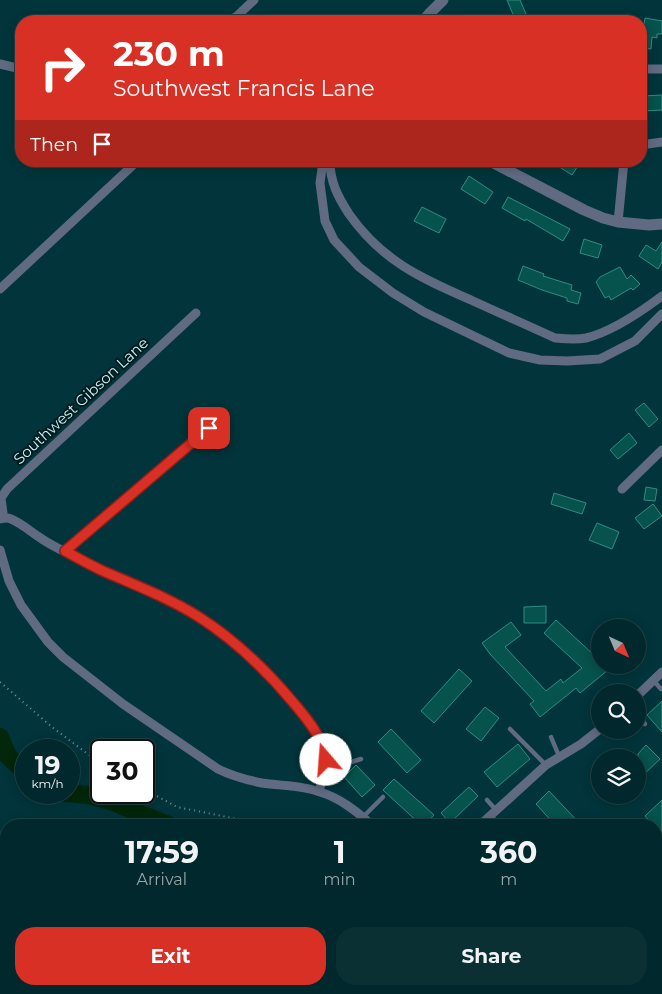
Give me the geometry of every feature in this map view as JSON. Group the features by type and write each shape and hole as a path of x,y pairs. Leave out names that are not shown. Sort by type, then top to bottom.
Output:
{"street":[{"path":"239,15 254,0"},
{"path":"428,15 443,0"},
{"path":"0,64 15,68"},
{"path":"647,69 662,69"},
{"path":"647,144 662,142"},
{"path":"0,289 131,167"},
{"path":"321,167 320,183 325,221 334,240 359,267 393,293 424,312 509,353 540,360 600,359 635,341 662,314"},
{"path":"330,167 332,181 339,199 359,227 383,252 425,280 555,338 570,340 586,338 604,331 631,317 662,296"},
{"path":"502,167 603,218 618,222 649,225 662,224"},
{"path":"618,222 623,167"},
{"name":"Southwest Gibson Lane","path":"0,517 3,512 1,498 7,489 196,313"},
{"path":"65,551 209,428"},
{"path":"622,488 662,450"},
{"path":"0,517 13,520 52,546 100,570 176,604 199,617 236,643 288,696 319,737 325,749 326,760 325,771 318,791"},
{"path":"0,550 10,581 21,605 48,642 71,663 123,704 203,760 225,773 261,783 318,791 338,800 365,819"},
{"path":"646,687 662,672"},
{"path":"486,819 546,764 591,736"}],"lane":[{"path":"653,680 661,689"},
{"path":"510,729 546,764"},
{"path":"551,737 559,756"},
{"path":"325,771 360,759"},
{"path":"363,817 383,797"},
{"path":"487,800 497,819"}],"path":[{"path":"0,682 52,727 90,756"},
{"path":"155,795 177,807 240,819"}],"building":[{"path":"507,0 520,0 526,14 513,15"},
{"path":"647,18 662,21 662,34 657,34 657,38 652,37 651,49 647,49"},
{"path":"662,95 662,110 647,111 647,96"},
{"path":"560,167 577,167 572,175"},
{"path":"469,176 493,192 485,204 461,189"},
{"path":"508,197 570,229 563,241 526,219 525,221 502,208"},
{"path":"422,207 446,219 439,233 414,221"},
{"path":"584,239 602,245 598,258 580,253"},
{"path":"662,242 662,262 658,269 639,256 646,245 656,251"},
{"path":"523,266 544,274 543,276 572,285 571,290 581,293 578,304 518,280"},
{"path":"620,267 627,279 631,275 640,284 633,290 631,288 611,300 609,296 605,298 596,282 600,277"},
{"path":"644,403 658,419 649,427 635,410"},
{"path":"629,433 637,443 618,459 610,450"},
{"path":"646,487 657,489 655,501 644,500"},
{"path":"554,493 586,503 582,514 551,504"},
{"path":"653,504 662,516 644,529 635,518"},
{"path":"597,523 619,532 612,549 589,540"},
{"path":"546,606 546,623 524,623 524,607"},
{"path":"556,620 591,652 591,674 603,674 580,693 576,688 540,717 530,704 534,701 482,643 511,622 521,635 505,647 546,691 561,679 563,683 582,668 544,633"},
{"path":"459,669 472,681 434,723 421,711"},
{"path":"662,701 662,732 647,715"},
{"path":"485,707 499,718 481,741 466,729"},
{"path":"391,729 421,760 407,773 378,742"},
{"path":"518,744 530,759 497,787 484,772"},
{"path":"646,745 660,759 646,772 646,749 642,749"},
{"path":"356,765 375,785 362,797 344,777"},
{"path":"394,779 434,815 430,819 414,819 383,790"},
{"path":"469,787 478,796 454,819 446,819 441,813"},
{"path":"549,791 575,819 550,819 536,804"},
{"path":"662,800 662,819 648,819 645,816"}],"waterway":[{"path":"0,737 8,756 15,763"},
{"path":"80,794 114,802 154,819"}],"route":[{"path":"209,428 65,551 100,570 176,604 199,617 236,643 288,696 307,719 325,749 326,760"}]}
